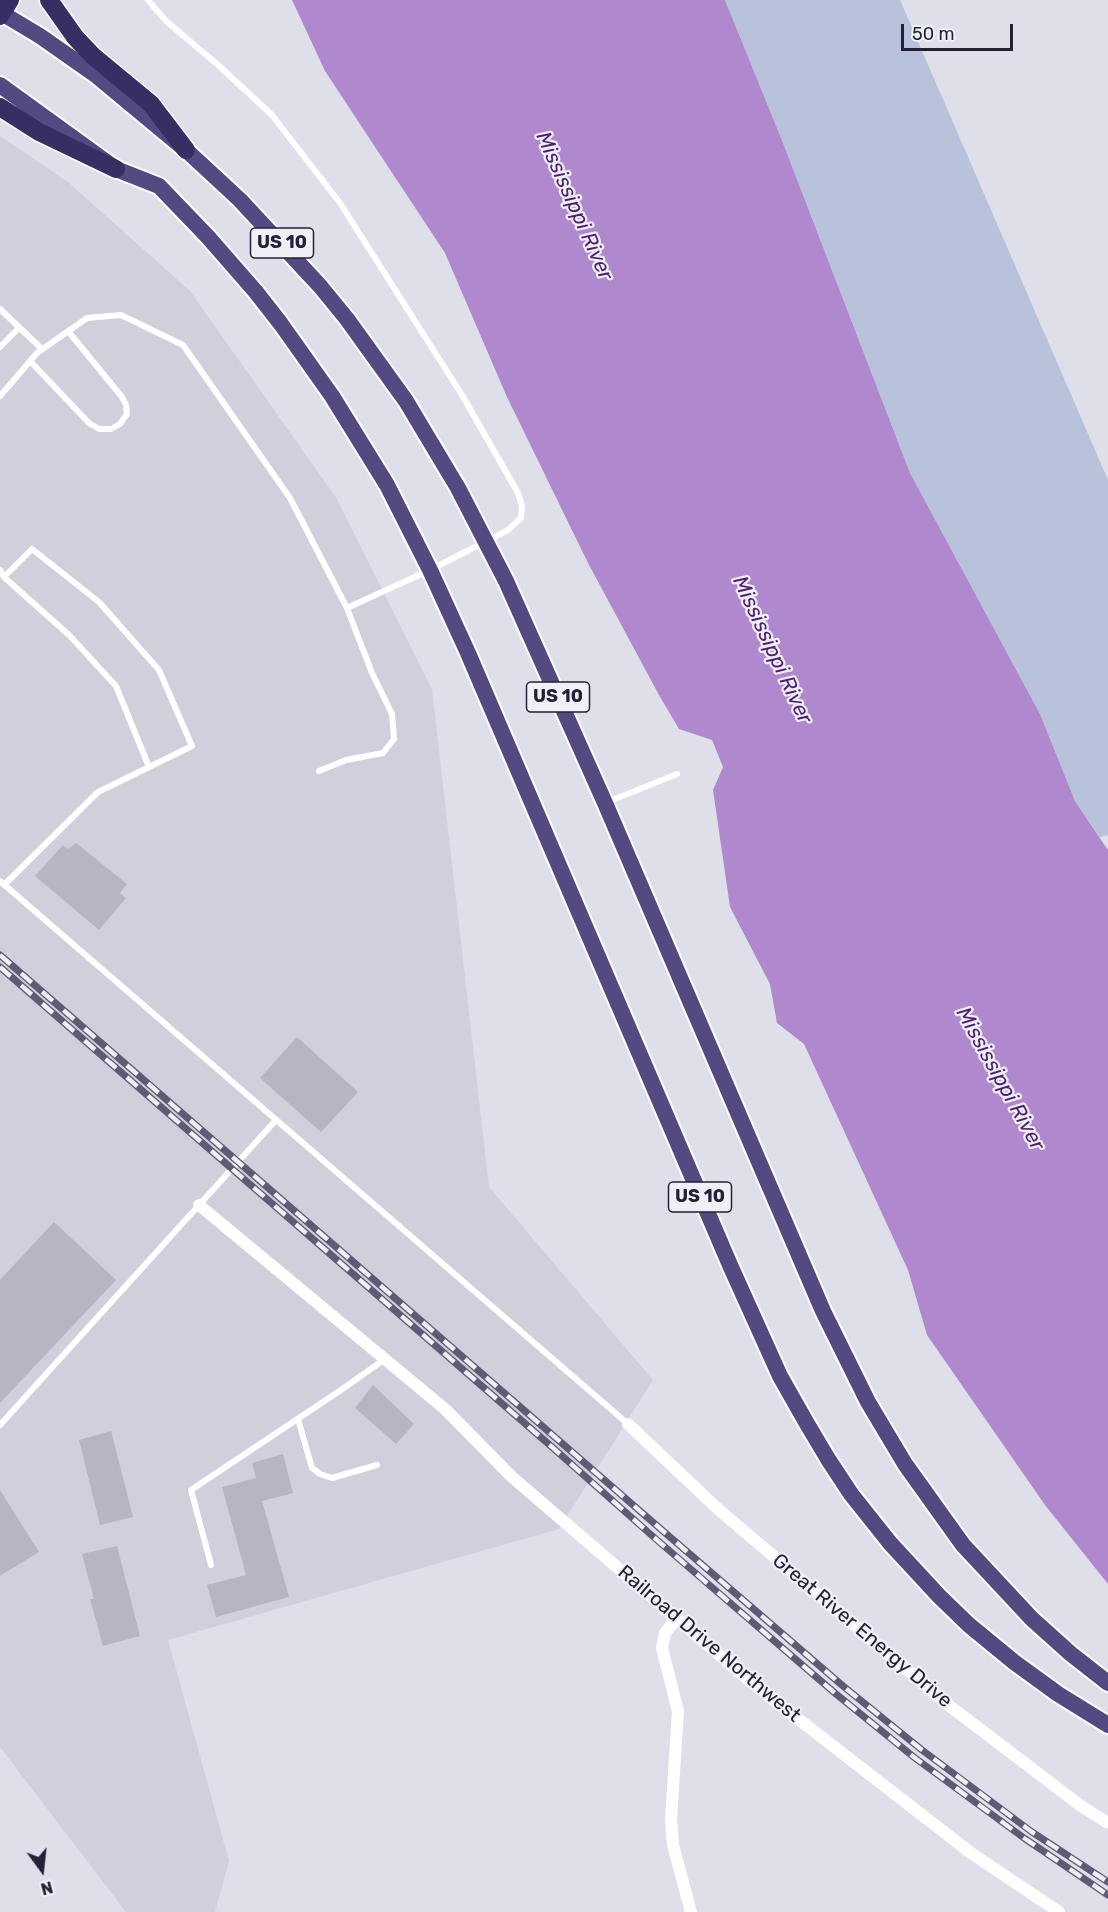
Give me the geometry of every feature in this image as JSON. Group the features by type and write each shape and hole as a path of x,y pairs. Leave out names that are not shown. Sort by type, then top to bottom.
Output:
{"highway":[{"path":"49,0 75,37 93,56 151,104 186,150"},
{"name":"US 10","path":"3,10 97,76 186,150 240,200 279,240 347,319 406,400 487,541 537,648 823,1311 844,1356 887,1436 926,1496 978,1562 1032,1619 1108,1683"},
{"name":"US 10","path":"0,85 116,169 159,186 208,237 281,324 355,430 387,485 430,570 468,653 725,1255 780,1376 806,1422 851,1494 890,1543 939,1596 969,1625 1014,1662 1058,1694 1108,1725"},
{"path":"0,107 39,132 116,169"}],"street":[{"name":"Railroad Drive Northwest","path":"199,1205 445,1409 512,1477 752,1683 971,1853 1059,1912"},
{"name":"Great River Energy Drive","path":"628,1424 718,1509 947,1704 1081,1806 1108,1823"},
{"path":"677,1618 665,1633 662,1648 678,1711 671,1819 673,1845 692,1912"}],"lane":[{"path":"147,0 166,21 272,115 340,203 462,395 518,493 522,506 521,518 516,524 430,570 347,608"},
{"path":"0,309 42,350"},
{"path":"0,396 42,350 87,318 121,315 183,345 290,498 347,608 372,674 392,714 394,739 383,753 346,760 319,771"},
{"path":"0,347 19,328"},
{"path":"30,361 89,423 99,429 111,429 120,424 127,414 122,397 68,331"},
{"path":"4,577 32,549 99,602 159,670 192,746 98,792 2,883 628,1424"},
{"path":"0,570 4,577 69,635 116,686 149,767"},
{"path":"605,803 677,774"},
{"path":"0,1425 276,1120"},
{"path":"211,1565 191,1490 298,1419 381,1355"},
{"path":"298,1419 312,1468 320,1474 332,1478 377,1465"}],"shaded area":[{"path":"725,0 900,0 1108,480 1108,835 1100,837 1075,801 1040,714 910,473 783,143"},
{"path":"0,136 68,182 190,291 337,499 432,689 489,1187 653,1380 559,1529 168,1640 229,1861 215,1912 126,1912 0,1747"}],"water":[{"name":"Mississippi River","path":"292,0 725,0 783,143 910,473 1040,714 1075,801 1108,850 1108,1584 1045,1505 927,1335 908,1270 804,1044 777,1023 770,984 730,907 713,790 723,767 712,740 679,729 659,695 588,563 507,397 445,253 325,71"}],"building":[{"path":"76,843 127,884 120,893 126,898 99,930 35,876 63,845 68,849"},
{"path":"297,1037 358,1092 321,1132 260,1078"},
{"path":"54,1222 116,1280 0,1403 0,1280"},
{"path":"373,1385 414,1424 396,1444 355,1408"},
{"path":"111,1431 133,1517 100,1525 79,1440"},
{"path":"283,1454 293,1493 262,1501 289,1597 216,1617 207,1585 246,1575 222,1487 256,1478 252,1463"},
{"path":"0,1490 39,1552 0,1576"},
{"path":"117,1546 140,1636 103,1646 90,1599 94,1599 82,1554"}],"railway":[{"path":"0,955 843,1686 922,1750 1032,1832 1108,1882"},
{"path":"0,967 836,1694 915,1758 1024,1838 1108,1895"}]}
